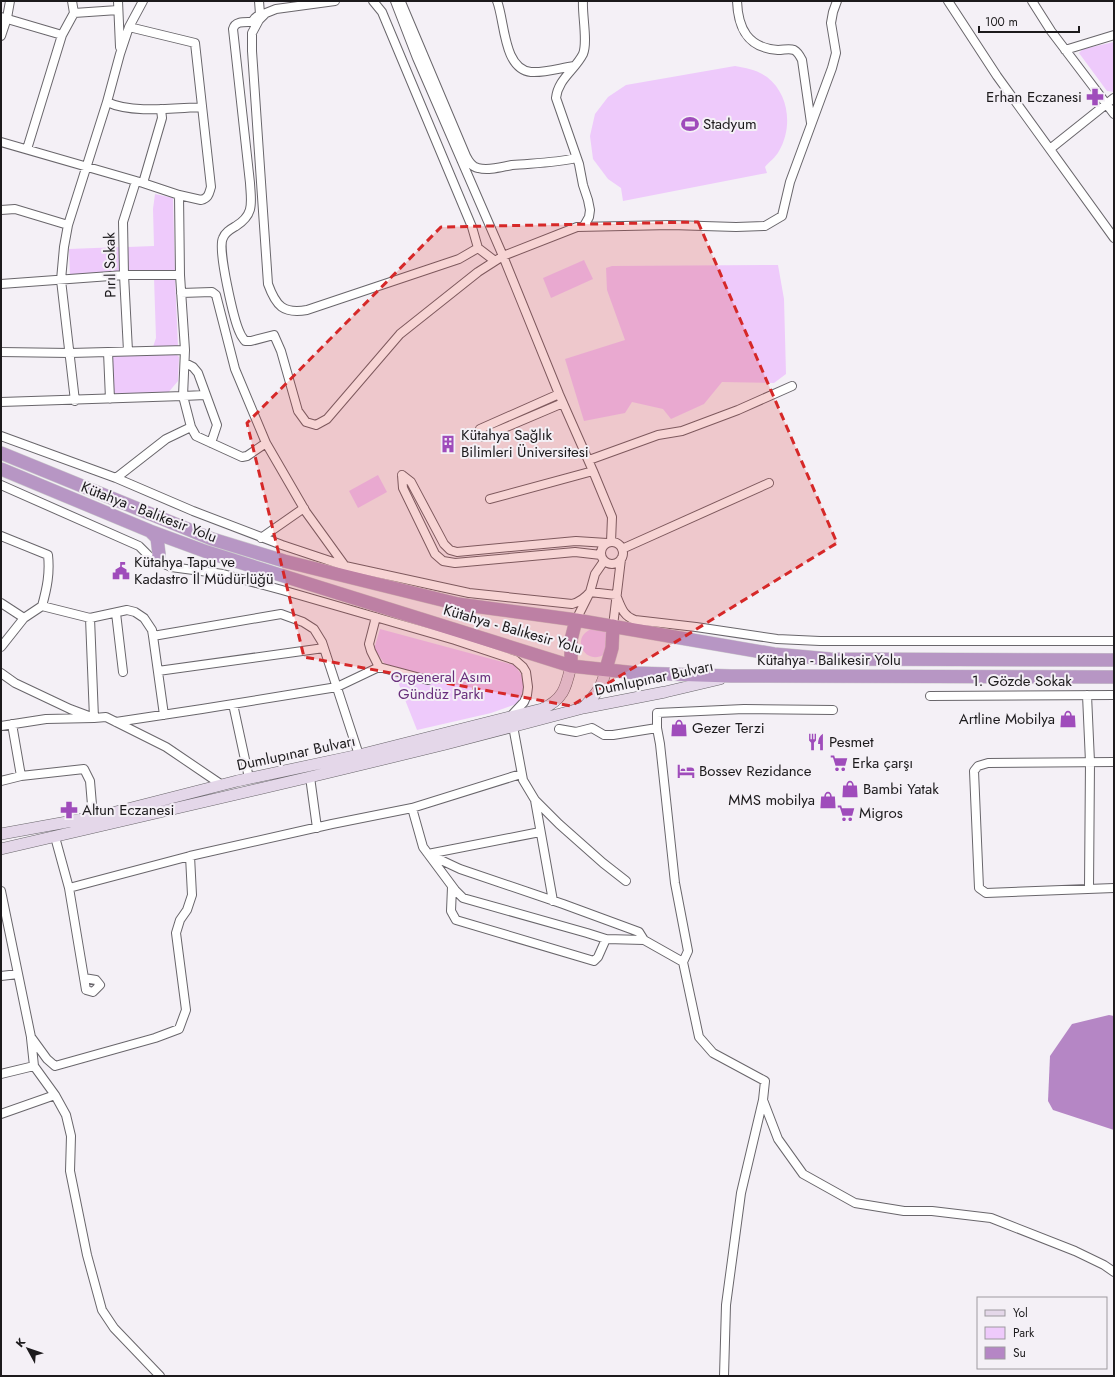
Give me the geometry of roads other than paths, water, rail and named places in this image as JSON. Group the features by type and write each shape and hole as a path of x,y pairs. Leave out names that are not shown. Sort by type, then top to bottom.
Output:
{"highway":[{"name":"Kütahya - Balıkesir Yolu","path":"1,453 212,539 284,561 458,604 578,616 613,626 759,652 830,659 1114,660"},
{"name":"Kütahya - Balıkesir Yolu","path":"1,469 150,531 207,552 572,666 636,673 731,676 1114,677"},
{"path":"150,531 157,538 159,554 158,562"},
{"path":"572,666 571,640 578,616"},
{"path":"606,669 612,648 613,626"}],"main road":[{"name":"Dumlupınar Bulvarı","path":"1,850 446,744 542,709 556,701 564,689 572,666"},
{"name":"Dumlupınar Bulvarı","path":"583,708 596,694 604,682 606,669"},
{"name":"Dumlupınar Bulvarı","path":"1,834 93,817 249,778 511,721 665,692 731,676"}],"street":[{"path":"1,36 4,18 10,1"},
{"path":"27,149 62,36 74,13 72,1"},
{"path":"118,1 120,54"},
{"path":"75,401 61,280 64,246 68,225 108,102 120,54 129,27 142,1"},
{"path":"258,1 260,14 252,22 237,23 234,25 233,29 250,183 251,207 245,219 229,230 222,238 221,246 228,288 240,334 245,341 251,341 274,335 281,351 298,411 306,422 316,425 327,419 400,334 478,272 503,256 577,227 671,225 736,227 765,226 782,216 790,182 836,54 831,23 837,1"},
{"path":"335,1 276,9 266,13 259,20 252,33 268,284 272,297 286,310 295,312 307,310 459,259 478,248"},
{"path":"373,1 382,12 472,228 478,248 495,261"},
{"path":"395,1 417,58 503,256 559,394 589,460 612,517 609,542 602,548 603,558 595,574 590,592 578,616"},
{"path":"401,1 466,156 474,167 486,169 513,165 558,162 576,158"},
{"path":"497,1 511,57 521,69 532,72 574,66"},
{"path":"583,1 583,53 560,85 556,98 576,158 590,210 589,217 584,226"},
{"path":"737,1 739,21 742,30 751,41 773,49 792,49 800,55 811,124"},
{"path":"948,1 997,76 1114,238"},
{"path":"1032,1 1051,31 1114,114"},
{"path":"74,13 118,10"},
{"path":"4,18 62,36"},
{"path":"1,142 179,195 201,200 205,199 208,196 211,187 195,43 129,27"},
{"path":"1066,50 1114,35"},
{"path":"1050,149 1114,98"},
{"path":"108,102 125,108 162,109 202,107"},
{"name":"Pırıl Sokak","path":"128,351 123,222 162,118 162,109"},
{"path":"179,195 180,276 185,350 183,396 191,427 196,436 242,457 247,456 266,443"},
{"path":"1,210 15,209 68,225"},
{"path":"1,284 124,275 180,276"},
{"path":"181,293 212,292 216,295 236,369 266,443 304,508 345,566"},
{"path":"1,352 70,353 185,350"},
{"path":"108,352 110,399"},
{"path":"185,363 193,367 198,374 217,425 211,444"},
{"path":"589,460 658,435 682,431 738,410 792,386"},
{"path":"1,402 75,401 205,394"},
{"path":"559,394 480,429 483,437 563,403"},
{"path":"116,478 166,439 191,427"},
{"path":"1,436 116,478 261,538 345,566 469,593 572,604 579,602 590,592 616,595"},
{"path":"490,499 593,471"},
{"path":"613,626 622,556 622,549 618,543 576,541 457,552 450,550 444,544 411,482 402,475 403,488 429,543 435,554 443,561 455,563 575,552 603,558 611,564 618,562 621,559"},
{"path":"622,549 769,483"},
{"path":"1,485 139,546 151,558 171,567 222,574 455,640 515,660 523,666 526,672 528,687 524,702 511,721 523,780 535,800 564,829 626,881"},
{"path":"261,538 304,508"},
{"path":"1,536 48,555 49,568 47,587 42,606 24,618 1,647"},
{"path":"616,595 624,614 635,620 777,639 820,641 1114,641"},
{"path":"1,603 24,618"},
{"path":"572,604 578,616"},
{"path":"42,606 90,618 127,610 135,612 144,618 152,630 164,715"},
{"path":"116,613 123,672"},
{"path":"153,636 281,614 303,622 314,629 322,642 359,755"},
{"path":"376,617 368,644 379,667"},
{"path":"90,618 94,718"},
{"path":"158,671 324,648"},
{"path":"116,722 337,687 379,667 428,680"},
{"path":"1,672 15,683 70,709 94,718"},
{"path":"1087,695 1090,762 1089,888"},
{"name":"1. Gözde Sokak","path":"930,696 1114,695"},
{"path":"233,704 249,778"},
{"path":"724,1376 726,1305 741,1193 763,1100 765,1081 713,1053 699,1037 683,962 688,951 674,883 656,713 744,709 833,710"},
{"path":"1,726 46,719 106,717 166,747 222,785"},
{"path":"12,724 21,776"},
{"path":"559,729 576,732 592,728 604,735 613,735 657,728"},
{"path":"1114,762 988,763 982,764 974,771 978,888 986,893 1114,888"},
{"path":"1,781 21,776 84,769 90,781 93,817"},
{"path":"69,888 190,856 412,808 522,774"},
{"path":"310,777 316,828"},
{"path":"535,800 552,901"},
{"path":"412,808 423,847 452,887 463,898 606,939 644,940 683,962"},
{"path":"428,854 540,832"},
{"path":"55,837 69,888 84,978"},
{"path":"428,854 460,869 639,932 644,940"},
{"path":"31,1037 47,1059 55,1066 155,1038 179,1029 186,1010 176,933 180,920 187,910 192,895 190,856"},
{"path":"452,887 451,911 456,920 594,961 598,957 606,939"},
{"path":"1,890 31,1037 34,1066 55,1095 66,1115 71,1136 70,1171 87,1255 102,1310 114,1328 160,1376"},
{"path":"1,976 18,974"},
{"path":"1,1074 34,1066"},
{"path":"1,1114 55,1095"},
{"path":"763,1100 778,1139 803,1174 855,1203 904,1211 932,1211 990,1218 1075,1250 1114,1272"}],"water":[{"path":"1109,1015 1114,1016 1114,1130 1053,1110 1048,1101 1050,1056 1072,1024"}],"place":[{"name":"Erhan Eczanesi","path":"1095,97"},
{"name":"Stadyum","path":"690,124"},
{"name":"Kütahya Sağlık Bilimleri Üniversitesi","path":"448,444"},
{"name":"Kütahya Tapu ve Kadastro İl Müdürlüğü","path":"121,571"},
{"name":"Artline Mobilya","path":"1068,719"},
{"name":"Gezer Terzi","path":"679,728"},
{"name":"Pesmet","path":"816,742"},
{"name":"Erka çarşı","path":"839,763"},
{"name":"Bossev Rezidance","path":"686,771"},
{"name":"Bambi Yatak","path":"850,789"},
{"name":"MMS mobilya","path":"828,800"},
{"name":"Altun Eczanesi","path":"69,810"},
{"name":"Migros","path":"846,813"}],"park label":[{"name":"Orgeneral Asım Gündüz Parkı","path":"441,686"}]}
